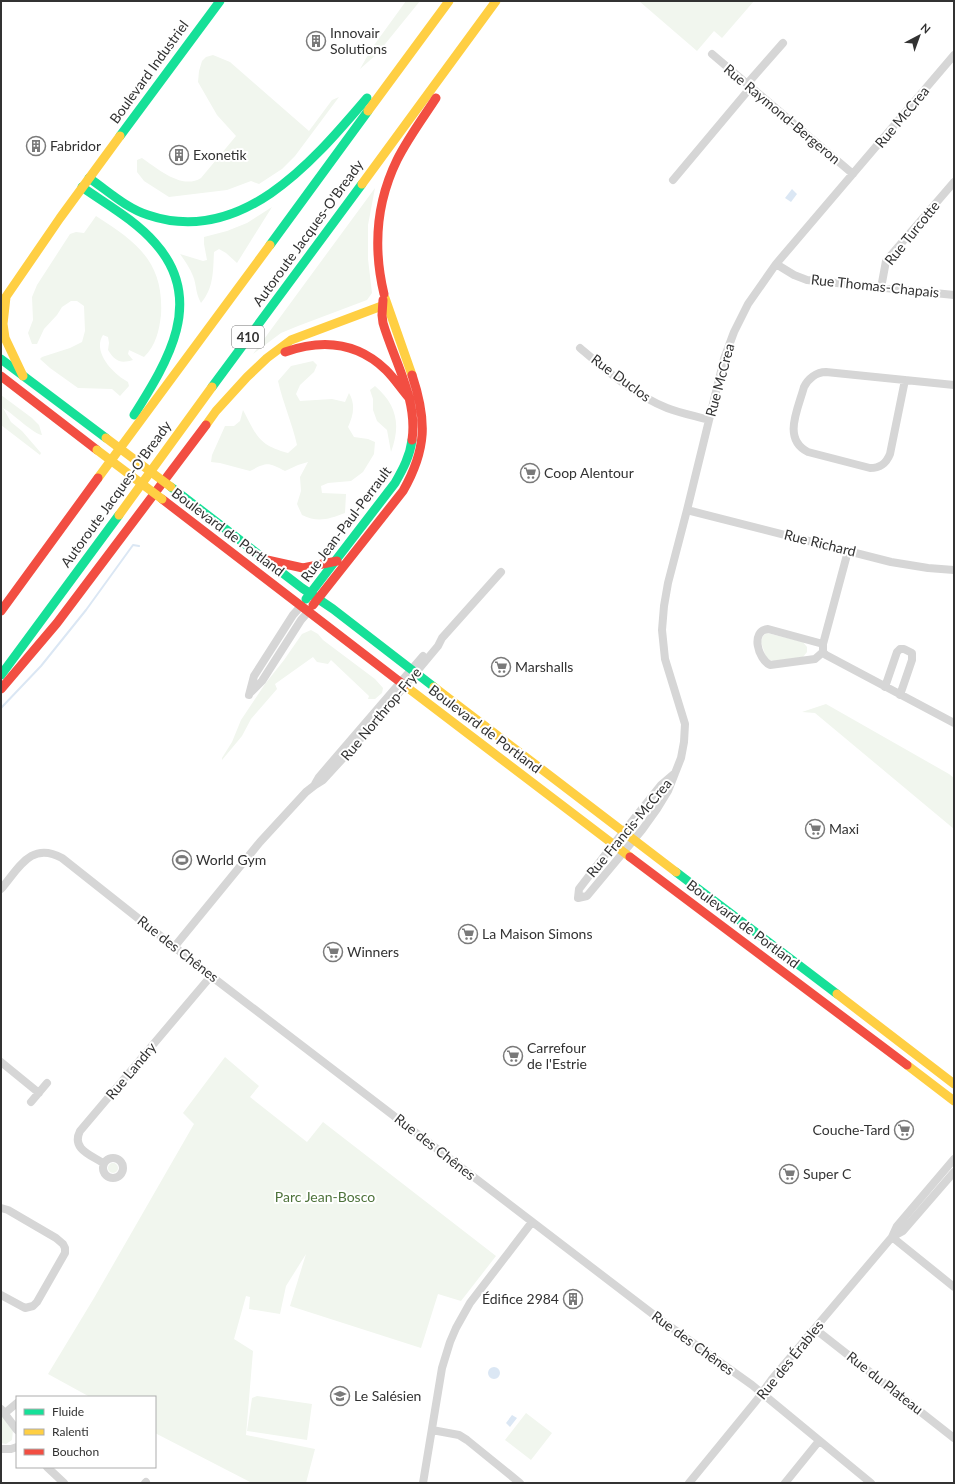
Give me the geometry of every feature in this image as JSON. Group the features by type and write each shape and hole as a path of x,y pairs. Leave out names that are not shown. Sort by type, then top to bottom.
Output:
{"main road":[{"name":"Boulevard Industriel","path":"3,297 220,1"},
{"name":"Autoroute Jacques-O'Bready","path":"1,611 449,1"},
{"name":"Autoroute Jacques-O'Bready","path":"1,675 497,1"},
{"name":"Rue Jean-Paul-Perrault","path":"304,609 403,491 415,470 422,449 423,427 420,400 385,305 378,264 377,238 382,204 392,170 408,140 497,1"},
{"path":"89,178 129,206 146,214 177,221 200,221 221,217 268,194 296,173 336,133 422,38"},
{"path":"60,531 159,374 176,336 180,313 178,284 172,268 161,250 142,232 82,188"},
{"path":"3,297 3,324 5,338 23,376"},
{"path":"1,689 52,629 216,412 247,376 291,340 343,319 385,305"},
{"name":"Rue Jean-Paul-Perrault","path":"314,597 336,561 395,483 412,450 414,420 410,400 382,317 385,305"},
{"path":"247,376 272,359 294,348 314,344 336,344 358,351 379,364 410,400"},
{"name":"Boulevard de Portland","path":"1,359 954,1084"},
{"name":"Boulevard de Portland","path":"1,376 252,567 402,684 954,1101"},
{"path":"264,560 303,568 336,561"}],"street":[{"path":"673,180 783,43"},
{"name":"Rue Raymond-Bergeron","path":"712,54 853,174"},
{"name":"Rue McCrea","path":"675,773 683,750 685,724 665,658 663,619 668,583 724,359 734,332 748,304 776,264 954,55"},
{"name":"Rue Turcotte","path":"881,288 886,261 954,182"},
{"name":"Rue Thomas-Chapais","path":"776,264 794,275 808,280 954,295"},
{"name":"Rue Duclos","path":"580,348 623,383 646,398 668,409 709,420"},
{"path":"906,380 890,454 882,466 870,468 808,452 803,449 793,436 794,425 804,387 806,382 817,374 826,372 906,380 954,385"},
{"name":"Rue Richard","path":"687,510 848,551 910,565 954,570"},
{"path":"848,551 823,648 815,659 770,665 762,658 757,640 759,633 762,630 768,629 823,648 826,655 954,723"},
{"name":"Rue Northrop-Frye","path":"175,946 260,842 306,792 323,780 357,743 402,684 438,646 442,638 501,572"},
{"name":"Rue Jean-Paul-Perrault","path":"304,609 301,620 262,681 249,696 254,676 293,615 304,609"},
{"path":"885,687 897,652 900,649 908,650 912,653 912,660 900,695"},
{"name":"Rue Francis-McCrea","path":"675,773 668,791 657,809 634,840 587,896 578,898 579,889 623,832 661,785 675,773"},
{"name":"Rue des Chênes","path":"1,889 27,858 33,854 45,852 56,854 70,863 211,976 532,1222 654,1315 762,1393 870,1483"},
{"name":"Rue Landry","path":"103,1163 89,1155 80,1147 77,1140 80,1131 211,976"},
{"path":"1,1062 39,1093"},
{"path":"31,1102 48,1084"},
{"name":"Rue des Érables","path":"689,1483 892,1237 897,1226 954,1159"},
{"name":"Rue des Érables","path":"892,1237 903,1231 954,1172"},
{"path":"1,1208 8,1210 56,1238 63,1244 65,1253 40,1297 33,1306 25,1308 1,1295"},
{"path":"423,1483 442,1368 450,1342 470,1303 532,1222"},
{"path":"892,1237 954,1287"},
{"name":"Rue du Plateau","path":"815,1329 954,1438"},
{"path":"16,1404 3,1411 16,1429"},
{"path":"432,1430 458,1435 467,1440 520,1483"},
{"path":"785,1483 819,1440"},
{"path":"1,1449 11,1449 16,1446"},
{"path":"48,1468 64,1483"}],"green space":[{"path":"406,1 420,1 377,54 360,69 372,48"},
{"path":"639,1 754,1 722,38 714,31 697,51"},
{"path":"213,55 230,62 309,131 332,100 339,97 295,156 282,169 259,184 251,181 227,190 169,197 144,181 137,172 137,160 142,158 170,177 178,180 194,181 201,178 236,136 217,115 198,82 202,61 206,57"},
{"path":"375,188 368,225 368,259 372,293 367,300 281,333 253,354"},
{"path":"272,207 237,263 219,249 214,252 211,285 201,303 192,273 180,254 203,261 207,260 204,237 227,231 247,223"},
{"path":"96,216 124,235 145,255 153,267 158,281 161,297 161,315 158,332 154,343 144,357 129,350 128,354 133,360 125,362 118,361 108,350 108,337 103,335 100,342 102,355 106,362 116,374 128,382 129,386 120,396 112,389 78,388 40,359 82,342 85,331 84,306 77,301 71,301 62,307 44,329 37,344 32,344 28,333 33,320 32,297 37,285 70,234 76,232 84,233"},
{"path":"313,361 317,365 314,372 300,385 296,394 300,401 332,399 345,402 349,393 353,410 348,427 354,437 368,439 375,442 374,454 363,472 351,481 328,483 321,486 322,493 346,494 345,513 324,519 313,519 302,515 297,504 301,491 300,477 308,462 285,471 268,464 250,471 211,462 212,455 225,426 234,426 240,421 243,410 255,433 270,447 288,453 297,445 278,381 291,366"},
{"path":"375,386 388,401 395,416 396,433 391,452 387,430 377,421 373,410 373,399 370,390"},
{"path":"1,395 39,425 42,435 34,431 3,408 11,422 22,431 41,453 40,455 1,425"},
{"path":"311,630 375,679 383,688 382,693 375,699 368,699 369,696 331,660 328,664 317,662 313,657 275,684 277,689 251,719 242,736 222,760 232,742 241,720 265,684 302,634"},
{"path":"767,633 803,642 807,647 807,652 803,657 774,661 769,660 766,657 761,642 763,636"},
{"path":"826,704 954,778 954,829 815,713 802,712"},
{"name":"Parc Jean-Bosco","path":"225,1057 259,1086 250,1097 307,1142 323,1122 496,1256 461,1301 438,1294 421,1348 290,1306 306,1254 286,1286 280,1314 249,1309 250,1297 246,1296 234,1339 253,1351 246,1435 315,1449 306,1483 252,1483 156,1434 156,1396 88,1396 48,1374 94,1298 194,1124 183,1113"},
{"path":"111,1163 115,1163 118,1168 115,1173 111,1173 108,1170 108,1166"},
{"path":"257,1396 312,1404 307,1440 247,1431 252,1398"},
{"path":"526,1413 552,1433 531,1460 505,1440"},
{"path":"1,1414 13,1430 12,1440 6,1444 1,1443"}],"shaded area":[{"path":"792,189 797,194 791,202 785,198"},
{"path":"494,1367 498,1369 500,1373 498,1377 494,1379 490,1377 488,1373 490,1369"},
{"path":"512,1415 517,1418 510,1427 506,1423"}],"waterway":[{"path":"1,708 41,666 86,610 133,545 139,546"}],"traffic: fast":[{"path":"120,136 220,1"},
{"path":"89,178 125,204 148,215 182,222 214,219 245,208 273,192 299,171 324,147 367,98"},
{"path":"270,245 368,111"},
{"path":"212,387 362,184"},
{"path":"82,187 139,227 155,243 170,265 178,286 180,308 176,330 169,352 159,373 134,415"},
{"path":"1,359 106,438"},
{"path":"306,599 395,483 408,457 412,440"},
{"path":"171,487 434,687"},
{"path":"1,675 119,515"},
{"path":"676,872 837,994"}],"traffic: slow":[{"path":"368,111 449,1"},
{"path":"362,184 496,1"},
{"path":"1,304 60,218 120,136"},
{"path":"98,478 270,245"},
{"path":"6,297 3,324 5,338 23,376"},
{"path":"385,298 412,375"},
{"path":"206,425 216,411 247,377 267,358 291,340 387,304"},
{"path":"119,515 212,387"},
{"path":"106,438 171,487"},
{"path":"97,450 162,499"},
{"path":"404,685 630,857"},
{"path":"434,687 676,872"},
{"path":"837,994 954,1084"},
{"path":"907,1065 954,1101"}],"traffic: jam":[{"path":"384,294 378,260 378,226 385,193 390,176 401,152 436,98"},
{"path":"383,300 383,323 404,380 412,410 412,440"},
{"path":"285,352 312,345 338,346 351,349 375,361 386,370 410,399"},
{"path":"313,605 403,491 411,476 417,461 422,434 420,406 412,375"},
{"path":"1,376 97,450"},
{"path":"1,689 57,623 206,425"},
{"path":"1,611 98,478"},
{"path":"162,499 404,685"},
{"path":"267,560 303,568 337,561"},
{"path":"630,857 907,1065"}],"place":[{"name":"Innovair Solutions","path":"316,41"},
{"name":"Fabridor","path":"36,146"},
{"name":"Exonetik","path":"179,155"},
{"name":"Coop Alentour","path":"530,473"},
{"name":"Marshalls","path":"501,667"},
{"name":"Maxi","path":"815,829"},
{"name":"World Gym","path":"182,860"},
{"name":"La Maison Simons","path":"468,934"},
{"name":"Winners","path":"333,952"},
{"name":"Carrefour de l'Estrie","path":"513,1056"},
{"name":"Couche-Tard","path":"904,1130"},
{"name":"Super C","path":"789,1174"},
{"name":"Édifice 2984","path":"573,1299"},
{"name":"Le Salésien","path":"340,1396"}]}
